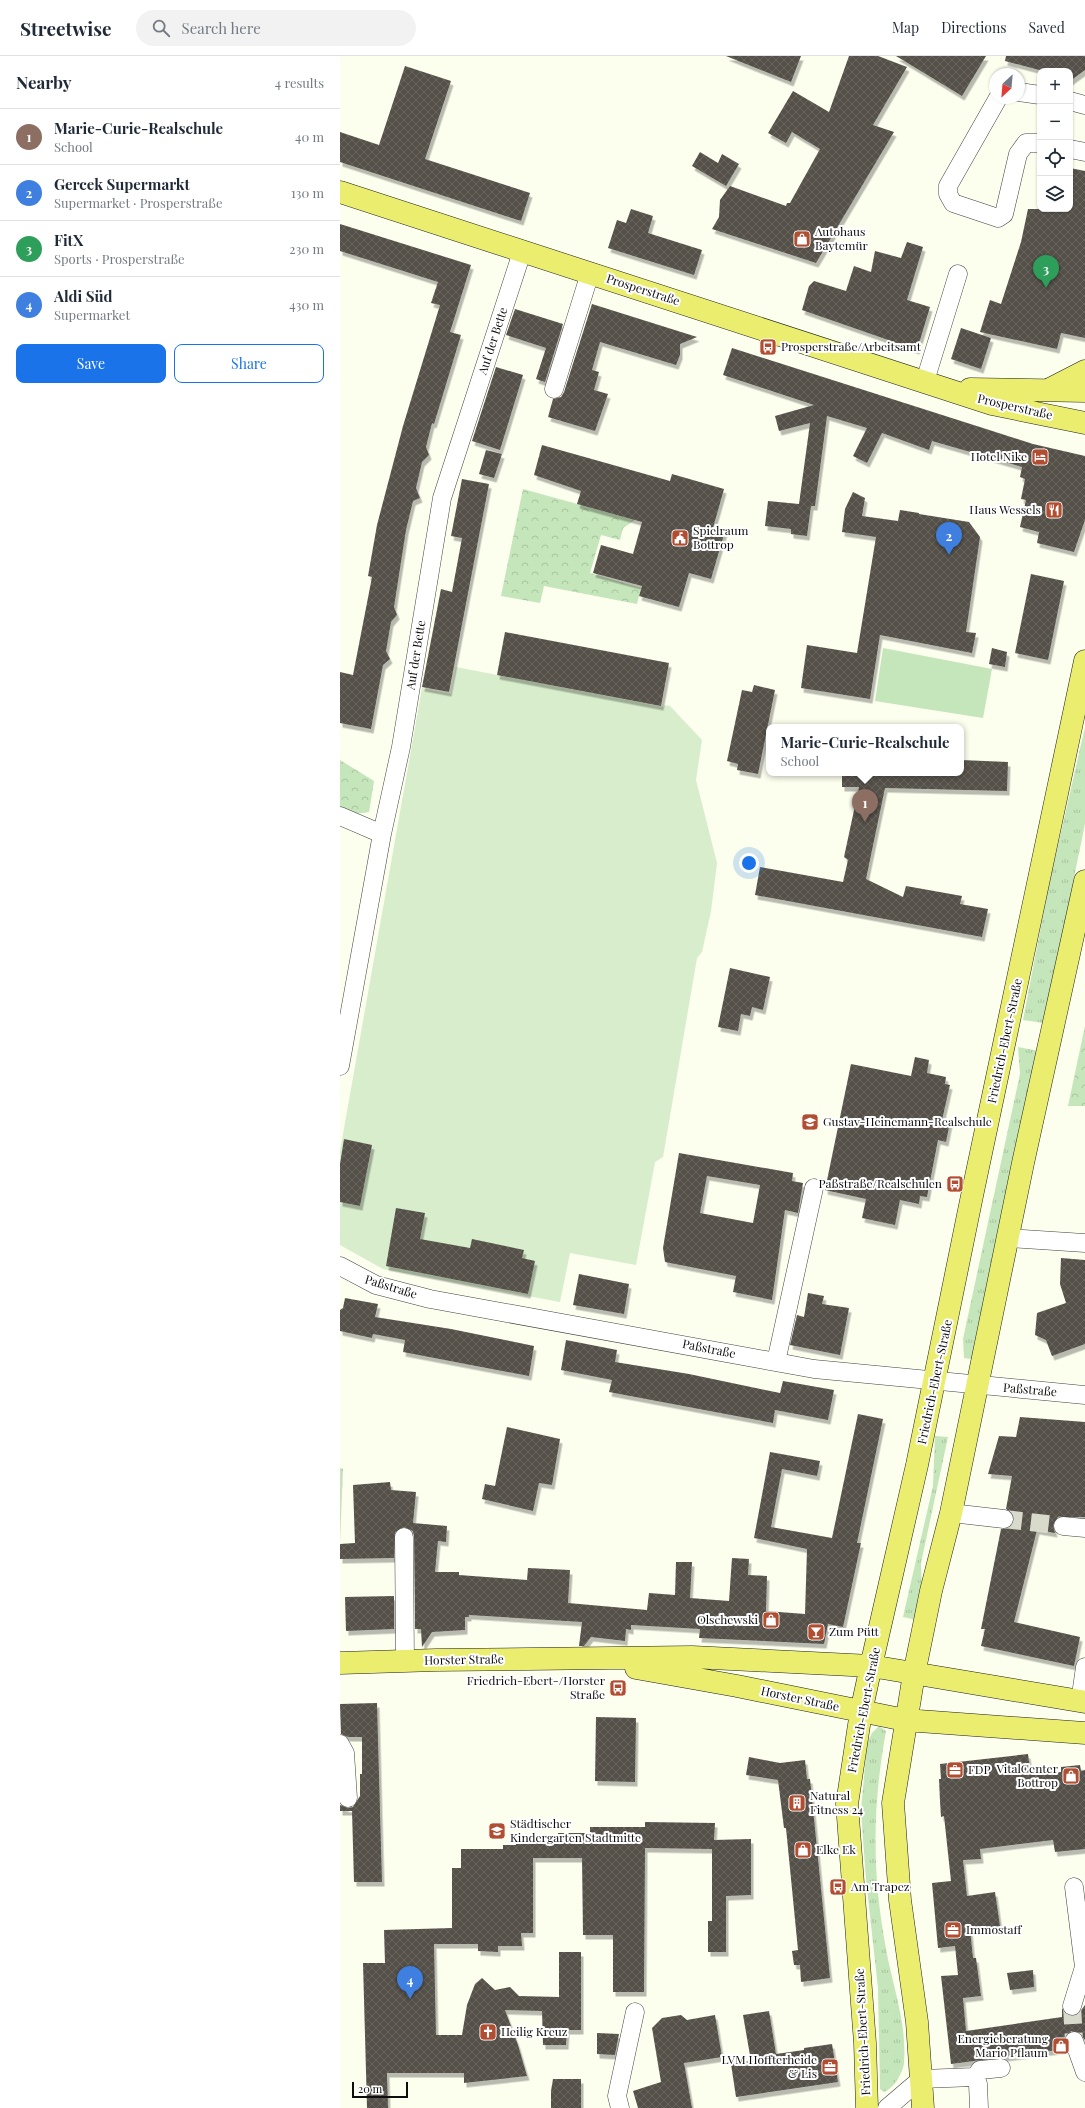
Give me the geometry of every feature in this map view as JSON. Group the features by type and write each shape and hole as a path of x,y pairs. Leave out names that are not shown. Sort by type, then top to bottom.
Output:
{"main road":[{"name":"Prosperstraße","path":"340,192 1001,406 1085,423"},
{"path":"1050,389 1085,371"},
{"name":"Prosperstraße","path":"945,388 1010,390 1050,389 1085,391"},
{"name":"Friedrich-Ebert-Straße","path":"867,2108 865,2044 847,1804 861,1712 899,1549 935,1382 973,1191 1085,661"},
{"path":"923,2108 917,2022 900,1900 893,1803 905,1720 931,1592 951,1513 979,1385 1008,1238 1085,881"},
{"name":"Horster Straße","path":"340,1663 692,1657 871,1666 1082,1702"},
{"name":"Horster Straße","path":"588,1658 905,1720 1085,1733"}],"street":[{"path":"1025,93 1037,95"},
{"path":"1073,103 1085,105"},
{"path":"995,104 948,186 948,194 953,203 998,218 1004,214 1018,154 1026,143 1037,143"},
{"path":"1073,150 1085,152"},
{"name":"Auf der Bette","path":"340,1066 382,834 401,747 442,498 522,252"},
{"path":"554,390 590,273"},
{"path":"925,381 958,274"},
{"path":"340,816 382,834"},
{"path":"776,1362 814,1188"},
{"path":"1008,1238 1085,1243"},
{"name":"Paßstraße","path":"340,1266 376,1284 430,1298 814,1369 935,1382 1085,1395"},
{"path":"951,1513 1004,1518"},
{"path":"1063,1526 1085,1528"},
{"path":"404,1537 405,1661"},
{"name":"Horster Straße","path":"1082,1702 1085,1667"},
{"path":"340,1744 345,1753 348,1798"},
{"path":"1072,2006 1084,1967 1074,1887"},
{"path":"620,2108 616,2096 635,2012"},
{"path":"1074,2041 1085,2072"},
{"path":"975,2077 980,2070 1001,2068"},
{"path":"887,2108 921,2079 975,2077"},
{"path":"975,2077 978,2084 980,2108"}],"green space":[{"path":"523,489 635,520 623,528 620,540 601,535 590,573 641,588 637,604 544,586 540,603 501,596"},
{"path":"883,648 992,669 983,718 875,701"},
{"path":"456,667 664,707 664,705 670,706 702,740 696,780 717,863 711,911 702,952 697,958 663,1157 655,1162 636,1265 570,1253 560,1302 383,1269 340,1245 340,1151 422,688 451,694"},
{"path":"1085,727 1085,824 1044,1023 1023,1020 1049,885"},
{"path":"340,760 374,781 369,812 355,814 340,807"},
{"path":"1085,1026 1085,1106 1068,1106"},
{"path":"1018,1047 1039,1051 974,1355 971,1359 964,1358 963,1339 1020,1074"},
{"path":"935,1436 948,1437 921,1563 922,1601 917,1620 903,1617 933,1486"},
{"path":"340,1468 343,1469 340,1543"},
{"path":"879,1726 886,1731 881,1759 876,1814 876,1867 878,1894 886,1949 899,2006 904,2048 904,2063 902,2071 891,2088 884,2092 880,2089 878,1988 866,1879 861,1811 867,1743 872,1733"}],"building":[{"path":"726,56 801,56 791,82"},
{"path":"849,56 878,56 907,67 873,125 894,132 816,263 712,229 719,217 720,200 730,186 786,206 787,203 790,203 820,149 792,132 786,143 768,133 793,91 829,112"},
{"path":"896,56 986,56 962,96"},
{"path":"1006,56 1085,56 1085,70 1073,79 1073,68 1037,68 1037,69 1005,61"},
{"path":"405,66 451,81 425,159 530,193 521,221 340,162 340,132 379,145"},
{"path":"700,152 718,163 722,154 739,164 726,186 692,166"},
{"path":"1073,169 1085,171 1085,338 1061,333 1057,349 980,332 990,300 1001,304 1021,242 1028,209 1037,209 1037,212 1073,212"},
{"path":"631,209 653,216 648,233 702,250 694,275 608,248 617,220 626,223"},
{"path":"340,224 471,265 450,332 461,335 434,424 432,423 426,447 429,455 422,462 416,488 420,498 413,501 406,530 394,607 397,615 391,622 386,651 390,659 383,665 371,729 340,723 340,672 353,675 372,577 368,576 377,525 403,426 440,305 431,303 438,282 340,251"},
{"path":"907,242 923,247 907,300 930,307 917,350 802,310 809,286 814,281 846,291 854,266 871,272 875,251 901,258"},
{"path":"592,304 697,337 680,344 680,355 676,365 600,342 592,370 599,372 594,390 608,394 595,431 548,417 553,399 561,397 564,392"},
{"path":"515,309 563,324 545,382 536,379 546,348 506,335"},
{"path":"961,328 991,338 981,369 951,359"},
{"path":"732,348 1033,444 1085,456 1085,520 1074,552 1037,543 1039,532 1020,527 1026,500 1021,499 1025,479 1020,477 1022,467 932,441 929,450 882,433 867,463 853,456 867,428 827,416 815,506 811,506 807,536 791,534 791,529 765,526 768,501 799,504 810,423 779,431 775,416 814,405 723,375"},
{"path":"496,367 523,375 500,450 472,441"},
{"name":"Spielraum Bottrop","path":"542,445 670,481 672,474 724,489 713,528 725,531 711,579 689,573 679,607 639,596 642,586 593,573 601,545 633,554 642,522 577,504 581,491 534,475"},
{"path":"486,450 502,454 494,478 479,474"},
{"path":"462,479 489,484 449,692 422,687 441,589 452,592 462,538 451,536"},
{"path":"853,492 865,498 862,516 898,521 900,510 919,513 969,522 980,537 966,632 976,633 972,653 880,635 870,699 801,688 807,645 857,653 876,537 842,532 845,509"},
{"path":"1031,574 1064,581 1048,660 1015,653"},
{"path":"505,632 669,663 661,706 497,675"},
{"path":"992,648 1007,652 1005,667 989,664"},
{"path":"754,685 775,690 768,724 766,724 766,734 758,774 737,770 738,764 727,761 742,690 752,692"},
{"path":"964,760 1008,762 1007,791 885,788 866,879 903,897 906,886 962,896 960,904 988,909 982,937 755,895 760,867 843,882 848,860 844,857 859,787 842,787 842,776 964,776"},
{"path":"730,968 770,977 763,1010 752,1007 750,1016 741,1014 738,1031 718,1027"},
{"path":"915,1057 929,1060 927,1073 946,1077 945,1084 950,1085 942,1120 950,1122 946,1142 938,1140 927,1197 920,1196 919,1204 900,1200 895,1225 862,1218 866,1199 825,1190 851,1064 911,1076"},
{"path":"344,1139 372,1145 360,1206 340,1202 340,1164"},
{"path":"679,1153 793,1173 792,1181 803,1183 798,1213 785,1210 772,1300 733,1292 736,1276 665,1262 663,1248","holes":["707,1176 760,1185 753,1223 700,1213"]},
{"path":"396,1208 425,1213 420,1239 470,1248 472,1239 524,1250 522,1258 535,1261 528,1294 386,1266"},
{"path":"1061,1258 1085,1260 1085,1344 1052,1356 1046,1340 1035,1335 1037,1313 1066,1303 1060,1284"},
{"path":"579,1274 629,1284 624,1314 573,1305"},
{"path":"808,1293 824,1296 822,1304 849,1308 840,1355 790,1345 797,1315 804,1317"},
{"path":"345,1298 378,1304 375,1317 451,1329 534,1346 529,1376 403,1352 405,1340 373,1334 372,1338 340,1331 340,1310 343,1308"},
{"path":"566,1340 617,1350 615,1362 689,1374 780,1393 783,1381 834,1390 828,1420 775,1410 773,1423 609,1392 612,1380 561,1370"},
{"path":"858,1414 883,1419 857,1543 861,1543 843,1627 828,1624 824,1644 699,1638 700,1629 631,1625 631,1630 626,1629 625,1641 591,1637 584,1646 579,1646 582,1622 469,1615 469,1617 465,1617 465,1630 432,1632 422,1647 421,1629 415,1629 413,1531 404,1527 395,1532 394,1558 340,1559 340,1544 355,1543 353,1485 390,1482 391,1490 416,1492 413,1523 447,1526 446,1542 438,1541 435,1572 459,1572 459,1575 527,1580 528,1568 570,1570 568,1603 647,1610 649,1593 675,1595 676,1562 692,1562 690,1598 729,1601 732,1558 749,1559 748,1575 767,1576 766,1611 805,1614 807,1549 754,1538 770,1452 820,1461 817,1476 782,1469 771,1527 832,1538"},
{"path":"1020,1417 1085,1422 1085,1517 1058,1517 1053,1525 1055,1533 1037,1530 1014,1622 1080,1637 1074,1666 981,1646 985,1629 981,1629 1001,1529 1009,1528 1014,1520 1013,1514 1006,1509 1012,1476 988,1474 999,1436 1016,1437"},
{"path":"507,1427 560,1439 552,1485 539,1483 533,1511 482,1499 485,1484 495,1486"},
{"path":"394,1596 394,1629 346,1631 345,1597"},
{"path":"377,1703 382,1882 354,1882 352,1811 340,1811 340,1805 348,1808 353,1807 360,1796 360,1774 362,1774 362,1737 348,1737 341,1734 340,1704"},
{"path":"596,1717 636,1718 635,1782 595,1781"},
{"path":"1028,1754 1030,1769 1032,1769 1033,1775 1061,1772 1061,1767 1080,1765 1081,1771 1085,1770 1085,1849 1055,1852 1053,1840 980,1849 981,1859 963,1860 967,1896 995,1892 1000,1926 970,1929 973,1958 976,1958 981,1996 963,1998 966,2031 1062,2017 1062,2008 1065,2013 1074,2016 1079,2013 1085,2005 1085,2040 1080,2033 1071,2031 1064,2039 1065,2049 951,2064 941,1976 958,1975 955,1946 938,1948 932,1883 951,1881 944,1816 941,1817 939,1779 941,1779 940,1764"},
{"path":"749,1757 780,1763 805,1760 807,1779 810,1779 830,1978 801,1982 800,1965 794,1965 792,1951 798,1950 786,1828 784,1828 778,1780 746,1775"},
{"path":"645,1822 715,1823 714,1840 751,1839 751,1895 726,1896 726,1952 708,1952 708,1921 712,1921 712,1849 645,1848 644,1992 613,1992 613,1935 583,1935 582,1858 533,1858 533,1933 521,1933 522,1946 498,1946 498,1952 478,1951 478,1944 434,1944 436,2035 462,2035 467,2005 475,1984 482,1978 495,1990 510,1987 519,1996 559,1997 559,1952 581,1952 581,2030 567,2030 566,2045 543,2045 542,2011 505,2010 518,2045 527,2076 464,2083 464,2073 387,2073 388,2108 367,2108 363,1963 385,1963 384,1930 452,1928 452,1868 461,1868 461,1849 503,1849 503,1845 516,1845 516,1835 558,1836 558,1833 590,1833 590,1827 645,1827"},
{"path":"1033,1970 1034,1987 1010,1990 1007,1973"},
{"path":"769,2011 776,2054 832,2044 838,2082 736,2097 731,2064 751,2061 743,2015"},
{"path":"681,2015 687,2020 715,2015 722,2057 684,2063 692,2108 638,2108 633,2091 661,2082 652,2028 662,2018"},
{"path":"597,2033 619,2034 615,2055 597,2054"},
{"path":"553,2079 581,2079 581,2108 551,2108"}],"tunnel":[{"path":"1004,1519 1063,1526"},
{"path":"1072,2006 1074,2041"}],"place":[{"name":"Autohaus Baytemür","path":"802,239"},
{"name":"FitX","path":"1046,288"},
{"name":"Prosperstraße/Arbeitsamt","path":"768,347"},
{"name":"Hotel Nike","path":"1040,457"},
{"name":"Haus Wessels","path":"1054,510"},
{"name":"Spielraum Bottrop","path":"680,538"},
{"name":"Gercek Supermarkt","path":"949,555"},
{"name":"Marie-Curie-Realschule","path":"865,822"},
{"name":"Gustav-Heinemann-Realschule","path":"810,1122"},
{"name":"Paßstraße/Realschulen","path":"955,1184"},
{"name":"Olschewski","path":"771,1620"},
{"name":"Zum Pütt","path":"816,1632"},
{"name":"Friedrich-Ebert-/Horster Straße","path":"618,1688"},
{"name":"FDP","path":"955,1770"},
{"name":"VitalCenter Bottrop","path":"1071,1776"},
{"name":"Natural Fitness 24","path":"797,1803"},
{"name":"Städtischer Kindergarten Stadtmitte","path":"497,1831"},
{"name":"Elke Ek","path":"803,1850"},
{"name":"Am Trapez","path":"838,1887"},
{"name":"Immostaff","path":"953,1930"},
{"name":"Aldi Süd","path":"410,1999"},
{"name":"Heilig Kreuz","path":"488,2032"},
{"name":"Energieberatung Mario Pflaum","path":"1061,2046"},
{"name":"LVM Hoffterheide & Lis","path":"830,2067"}]}
